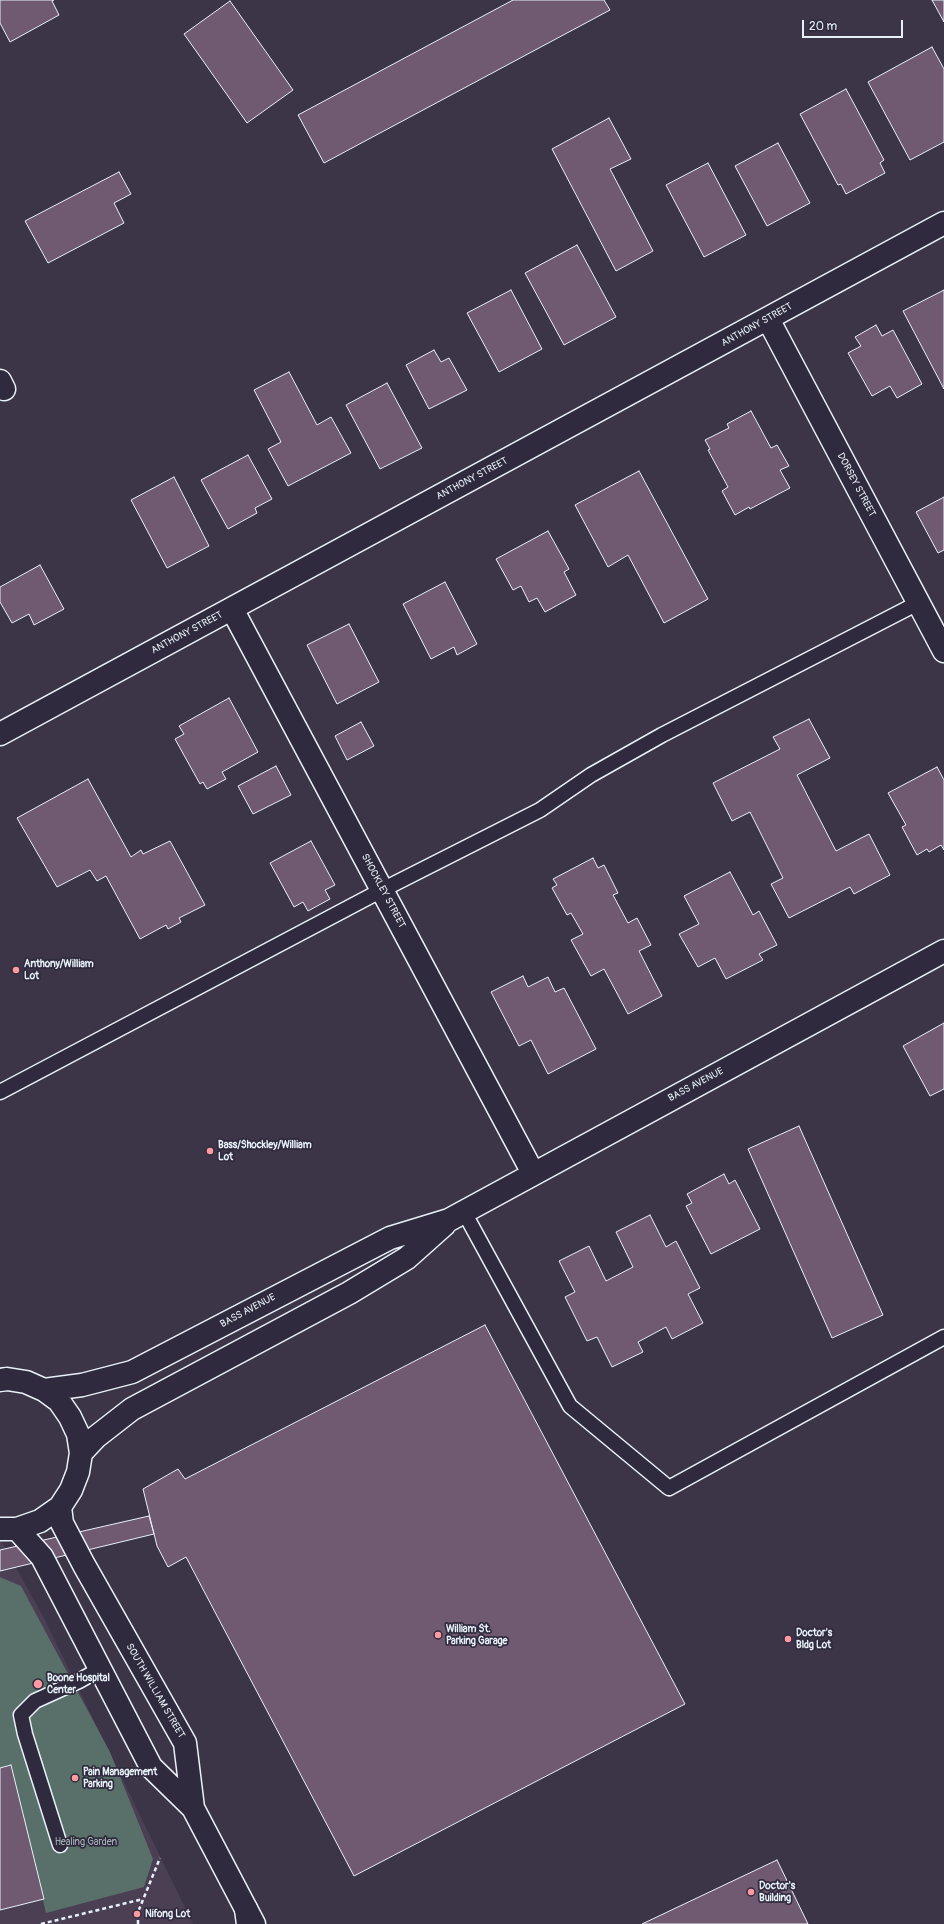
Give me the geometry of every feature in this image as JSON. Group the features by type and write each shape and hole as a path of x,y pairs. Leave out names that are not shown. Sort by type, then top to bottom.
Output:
{"street":[{"name":"ANTHONY STREET","path":"0,734 944,223"},
{"name":"DORSEY STREET","path":"768,319 944,651"},
{"name":"SHOCKLEY STREET","path":"232,609 533,1173"},
{"name":"BASS AVENUE","path":"81,1453 96,1437 132,1409 349,1292 407,1258 457,1216 533,1173 944,951"},
{"name":"BASS AVENUE","path":"44,1390 82,1386 132,1372 390,1238 457,1216"},
{"path":"2,1377 26,1382 44,1390 59,1401 70,1417 78,1434 81,1453 78,1472 71,1490 60,1506 40,1521 8,1529"},
{"name":"SOUTH WILLIAM STREET","path":"60,1506 62,1523 84,1565 185,1743 193,1808 249,1919"},
{"path":"8,1529 42,1557 151,1767 193,1808"}],"lane":[{"path":"0,1092 382,890 540,810 591,775 662,735 918,603"},
{"path":"457,1216 570,1406 669,1488 944,1337"},
{"path":"60,1845 25,1734 21,1715 35,1701 79,1681 100,1669"}],"path":[{"path":"138,1924 138,1912 160,1858"},
{"path":"41,1924 143,1899"}],"shaded area":[{"name":"Healing Garden","path":"0,1539 43,1616 193,1924 0,1924"}],"green space":[{"name":"Healing Garden","path":"0,1577 21,1586 110,1752 153,1859 144,1887 46,1913 22,1812 0,1768"}],"building":[{"path":"0,0 54,0 52,1 59,15 10,42 0,23"},
{"path":"513,0 604,0 610,10 324,163 298,115"},
{"path":"932,0 944,0 944,22"},
{"path":"230,1 293,90 247,123 184,34"},
{"path":"932,47 944,69 944,142 910,160 868,82"},
{"path":"846,89 884,160 880,163 885,173 846,194 841,184 838,185 800,114"},
{"path":"609,118 631,159 610,169 653,251 616,271 552,149"},
{"path":"778,143 810,203 767,226 735,166"},
{"path":"708,163 746,235 704,257 666,185"},
{"path":"119,172 131,194 114,203 124,223 48,263 25,221"},
{"path":"577,245 616,317 564,345 525,273"},
{"path":"511,290 542,349 499,372 467,313"},
{"path":"944,290 944,389 903,311"},
{"path":"876,325 882,336 893,330 922,384 897,398 890,386 872,396 848,353 861,346 855,337"},
{"path":"434,350 441,362 449,358 467,390 429,409 406,365"},
{"path":"289,372 317,425 331,417 351,453 288,486 268,449 281,442 254,390"},
{"path":"387,383 422,448 380,469 346,405"},
{"path":"751,411 771,448 777,445 789,466 780,470 790,488 750,509 749,507 735,515 722,491 728,487 708,450 710,449 705,440 729,428 727,424"},
{"path":"248,455 272,499 255,508 257,513 228,529 201,480"},
{"path":"639,471 708,599 664,623 628,555 608,567 575,505"},
{"path":"174,477 209,546 167,568 131,500"},
{"path":"944,497 944,550 938,553 916,512"},
{"path":"548,531 569,569 564,572 576,595 545,612 537,598 529,602 521,586 513,590 496,559"},
{"path":"40,565 64,609 34,625 29,614 12,623 0,602 0,587"},
{"path":"445,582 477,644 457,655 454,647 431,659 403,604"},
{"path":"349,624 379,682 337,704 307,645"},
{"path":"229,698 258,752 222,772 226,779 207,789 203,782 200,784 175,739 184,734 179,726"},
{"path":"809,719 830,758 797,775 836,851 869,834 890,875 854,894 850,887 789,918 771,884 783,878 750,812 732,821 713,783 780,749 773,737"},
{"path":"361,722 374,746 347,760 335,736"},
{"path":"276,766 291,795 253,814 238,786"},
{"path":"937,767 944,780 944,850 941,845 929,852 927,849 917,855 902,827 906,825 888,793"},
{"path":"88,779 131,857 141,850 143,854 170,841 205,905 179,918 181,922 168,929 166,925 140,939 106,876 97,881 90,870 57,887 17,818"},
{"path":"311,841 335,885 325,890 330,899 308,911 303,902 294,907 270,863"},
{"path":"593,858 598,868 604,865 618,893 613,895 628,923 637,918 651,945 639,951 662,996 628,1014 604,969 591,976 571,940 583,934 571,913 567,915 552,888 557,885 553,879"},
{"path":"730,872 753,915 759,911 777,945 759,954 763,960 726,979 715,958 698,967 679,934 699,924 684,896"},
{"path":"523,976 528,987 548,977 555,992 564,988 596,1049 548,1074 531,1040 519,1046 491,992"},
{"path":"944,1023 944,1089 930,1096 903,1046"},
{"path":"799,1126 883,1315 832,1338 748,1149"},
{"path":"724,1174 729,1184 735,1180 760,1229 711,1254 686,1206 692,1203 687,1194"},
{"path":"650,1215 666,1247 676,1241 700,1288 688,1294 703,1323 672,1339 666,1327 638,1342 643,1352 612,1367 597,1337 587,1341 565,1297 575,1292 559,1261 589,1246 606,1281 633,1267 616,1232"},
{"name":"William St. Parking Garage","path":"485,1325 685,1704 354,1876 186,1557 168,1567 157,1546 143,1489 178,1469 185,1479"},
{"path":"149,1516 154,1534 0,1571 0,1550"},
{"path":"11,1765 44,1899 0,1910 0,1768"},
{"name":"Doctor's Building","path":"777,1860 808,1924 642,1924"}],"place":[{"name":"Anthony/William Lot","path":"16,970"},
{"name":"Bass/Shockley/William Lot","path":"210,1151"},
{"name":"William St. Parking Garage","path":"438,1635"},
{"name":"Doctor's Bldg Lot","path":"788,1639"},
{"name":"Boone Hospital Center","path":"38,1684"},
{"name":"Pain Management Parking","path":"75,1778"},
{"name":"Doctor's Building","path":"751,1892"},
{"name":"Nifong Lot","path":"137,1914"}]}
